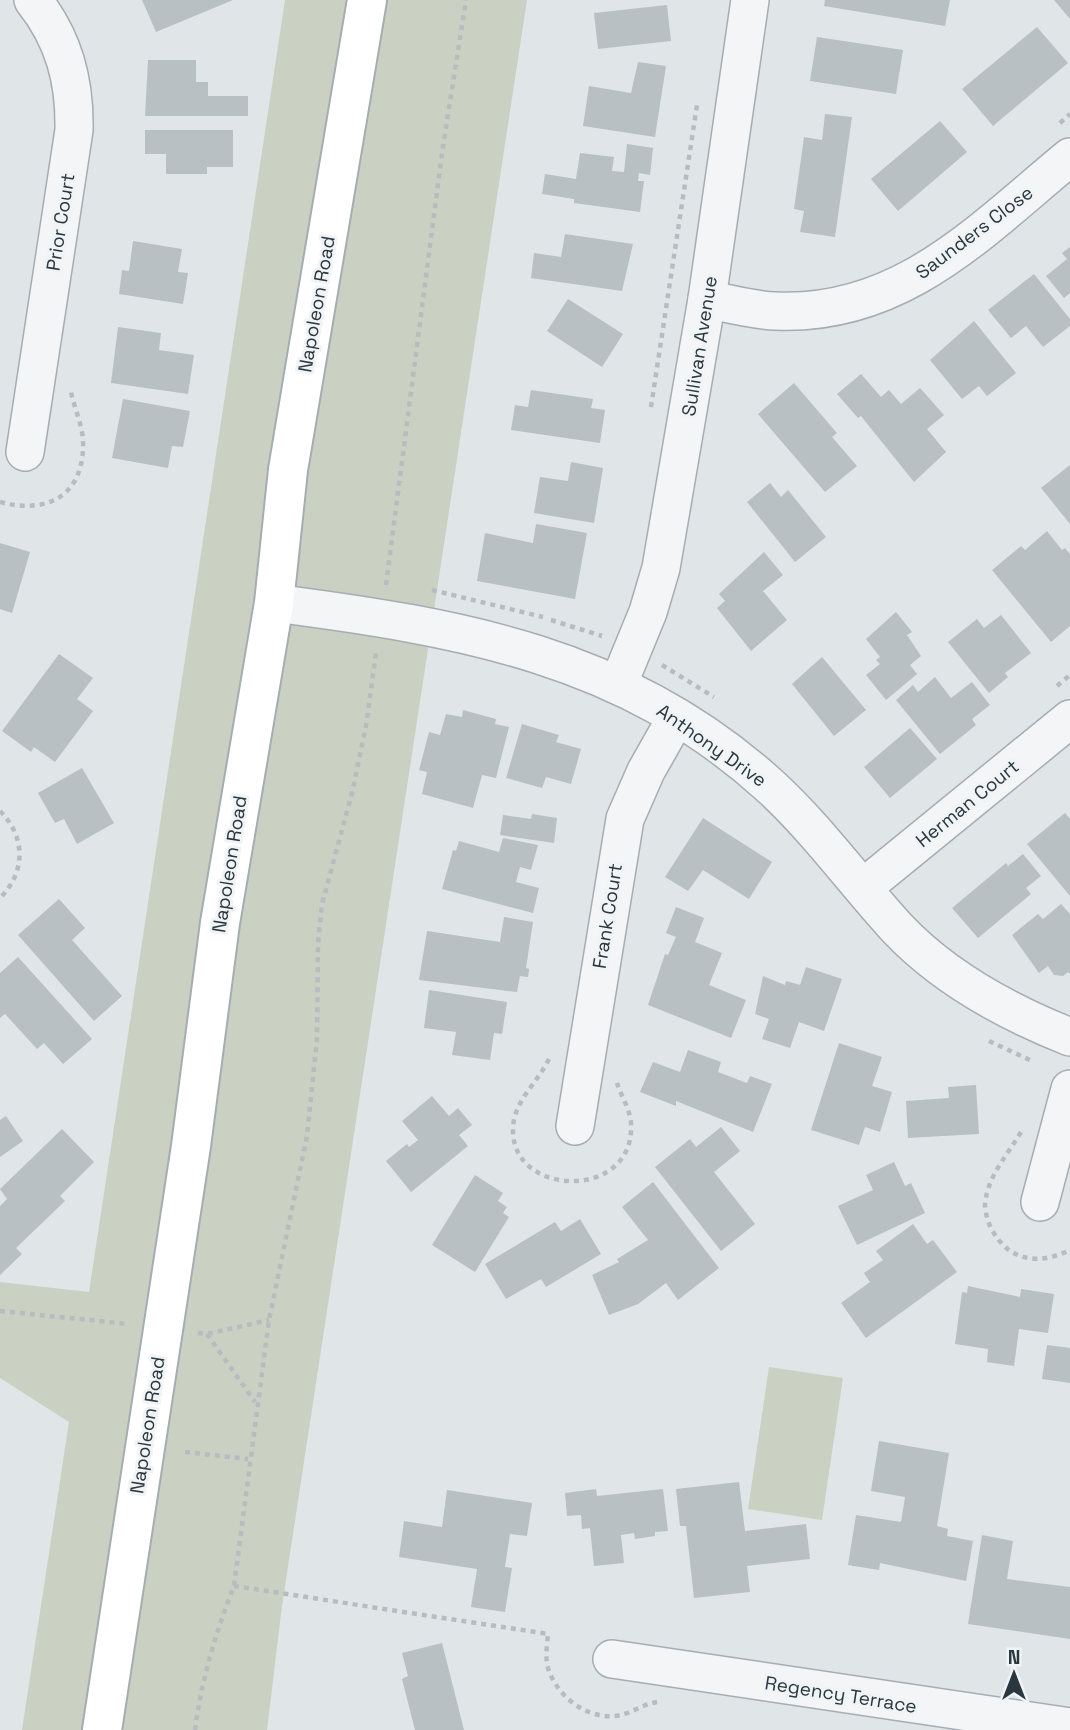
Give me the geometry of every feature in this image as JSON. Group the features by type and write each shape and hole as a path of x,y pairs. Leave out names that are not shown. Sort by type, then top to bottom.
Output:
{"main road":[{"name":"Napoleon Road","path":"103,1730 191,1146 222,910 274,603 288,470 367,0"}],"street":[{"name":"Prior Court","path":"25,452 74,130 75,102 64,54 55,32 33,0"},
{"name":"Sullivan Avenue","path":"618,685 648,612 661,568 707,299 750,0"},
{"name":"Saunders Close","path":"707,299 757,309 794,311 841,306 874,297 923,275 941,262 1060,144"},
{"name":"Anthony Drive","path":"274,603 382,617 471,634 527,649 618,685 676,718 770,786 864,887 898,928 957,978 1011,1010 1070,1037"},
{"name":"Frank Court","path":"575,1126 625,819 646,771 676,718"},
{"name":"Herman Court","path":"864,887 1070,719"},
{"path":"1040,1202 1070,1088"},
{"name":"Regency Terrace","path":"612,1659 1070,1727"}],"path":[{"path":"195,1730 199,1698 233,1586 248,1459 269,1320 307,1136 317,1039 321,914 342,837 366,726 442,153 466,0"},
{"path":"650,414 698,97"},
{"path":"1060,144 1070,114"},
{"path":"0,811 16,833 20,861 16,876 0,898"},
{"path":"0,1311 140,1325"},
{"path":"256,1402 207,1334 269,1320"},
{"path":"186,1452 248,1459"},
{"path":"233,1586 548,1634"}],"green space":[{"path":"285,0 527,0 282,1606 267,1730 22,1730 69,1422 0,1378 0,1282 89,1292"},
{"path":"769,1367 843,1378 822,1520 748,1509"}],"building":[{"path":"142,0 233,0 156,32"},
{"path":"825,0 950,0 945,26 824,6"},
{"path":"1054,0 1070,0 1070,19"},
{"path":"667,5 671,41 598,49 594,13"},
{"path":"1037,27 1068,63 993,126 962,89"},
{"path":"817,37 903,50 896,94 810,81"},
{"path":"148,60 196,60 196,82 208,82 208,96 248,96 248,116 145,116"},
{"path":"638,62 666,66 655,137 583,126 589,86 631,93"},
{"path":"825,114 852,117 835,237 800,232 804,211 794,209 804,137 822,140"},
{"path":"940,121 967,152 898,211 871,179"},
{"path":"145,130 233,130 233,167 207,167 207,174 166,174 166,154 145,154"},
{"path":"627,144 653,148 650,175 639,173 638,181 644,181 640,212 574,203 574,199 542,194 545,174 576,179 580,153 614,157 612,171 624,172"},
{"path":"565,234 633,244 622,291 531,278 534,253 561,257"},
{"path":"133,241 182,249 178,272 188,273 183,304 119,294 122,270 129,271"},
{"path":"1070,247 1070,293 1064,298 1046,276 1067,259 1062,253"},
{"path":"1034,274 1070,319 1070,326 1043,347 1026,326 1011,338 988,310"},
{"path":"568,299 623,334 602,367 547,331"},
{"path":"974,321 1016,373 987,396 979,386 962,399 930,360"},
{"path":"118,327 161,333 159,350 194,355 188,394 111,383"},
{"path":"861,374 881,397 889,390 901,404 920,388 944,415 927,429 946,452 914,482 861,416 858,418 837,394"},
{"path":"794,383 837,433 832,437 857,466 825,492 758,414"},
{"path":"531,390 593,399 591,408 605,410 600,443 511,430 515,405 528,407"},
{"path":"123,399 190,411 183,447 172,446 168,468 112,458"},
{"path":"571,462 603,468 594,523 534,513 540,477 568,481"},
{"path":"1070,465 1070,524 1041,488"},
{"path":"770,483 781,497 788,490 826,537 795,562 747,502"},
{"path":"536,524 587,533 575,599 477,581 485,533 533,543"},
{"path":"1047,531 1062,550 1065,548 1070,554 1070,626 1051,642 992,570 1021,546 1025,550"},
{"path":"0,543 30,552 12,613 0,609"},
{"path":"764,552 783,575 763,591 787,620 751,651 717,608 725,601 719,594"},
{"path":"896,612 912,632 907,635 921,656 910,665 917,674 886,700 866,675 880,664 876,660 880,657 866,639"},
{"path":"1001,615 1031,653 1005,673 1008,677 989,693 948,642 977,619 984,628"},
{"path":"59,654 93,678 77,699 93,711 55,762 34,747 31,752 2,731"},
{"path":"822,657 866,710 834,736 792,684"},
{"path":"935,677 951,698 972,682 990,705 972,719 976,725 940,754 896,700 913,685 918,692"},
{"path":"463,710 496,719 495,724 509,727 496,778 482,775 473,808 422,794 427,772 419,770 429,732 440,735 446,714 462,717"},
{"path":"522,724 559,735 556,742 581,749 571,784 546,777 542,788 506,778"},
{"path":"910,728 937,759 890,798 864,767"},
{"path":"82,768 114,823 77,844 64,819 55,823 38,793"},
{"path":"1065,813 1070,819 1070,896 1027,844"},
{"path":"532,814 557,818 554,843 500,835 503,815 531,819"},
{"path":"703,818 772,862 749,899 703,870 688,891 665,877"},
{"path":"503,838 538,845 531,870 520,867 516,882 539,888 533,913 442,889 453,850 456,851 459,841 499,852"},
{"path":"1023,854 1041,876 1026,888 1031,894 978,938 952,908 1006,863 1008,866"},
{"path":"59,899 85,928 72,940 122,996 94,1021 18,935"},
{"path":"1061,904 1070,914 1070,974 1068,972 1063,976 1054,975 1048,966 1039,973 1012,935 1038,914 1043,919"},
{"path":"676,907 704,918 695,942 722,953 709,985 746,1000 731,1038 648,1005 665,954 668,955 676,937 666,933"},
{"path":"504,917 533,922 526,968 529,969 528,977 520,976 517,992 419,980 427,931 500,942"},
{"path":"18,957 92,1039 63,1064 44,1043 37,1049 5,1014 0,1018 0,973"},
{"path":"806,967 842,979 824,1031 799,1022 790,1048 762,1039 769,1019 755,1014 763,976 785,985 786,981 800,985"},
{"path":"429,990 507,1002 502,1034 494,1033 490,1060 452,1055 456,1032 424,1028"},
{"path":"839,1043 882,1057 872,1086 892,1092 880,1132 865,1127 859,1145 811,1130"},
{"path":"688,1050 721,1062 718,1072 747,1083 750,1076 772,1084 753,1132 676,1101 676,1106 640,1092 653,1062 680,1072"},
{"path":"976,1085 979,1134 908,1138 906,1101 949,1098 948,1087"},
{"path":"432,1096 449,1116 458,1108 472,1125 459,1135 468,1146 411,1192 386,1161 407,1144 409,1147 418,1140 402,1121"},
{"path":"6,1116 23,1141 0,1157 0,1120"},
{"path":"721,1127 740,1151 714,1172 755,1224 721,1251 655,1167 690,1139 696,1147"},
{"path":"62,1129 94,1162 60,1196 65,1201 16,1248 22,1254 0,1275 0,1206 7,1199 0,1189"},
{"path":"894,1162 905,1186 911,1183 925,1213 857,1245 838,1206 873,1190 866,1175"},
{"path":"475,1175 503,1193 498,1201 507,1207 503,1213 509,1217 475,1272 432,1245"},
{"path":"653,1182 719,1268 678,1300 666,1283 638,1304 609,1315 592,1275 619,1262 617,1259 648,1240 622,1207"},
{"path":"580,1219 601,1254 546,1287 541,1279 506,1299 485,1264 555,1222 561,1231"},
{"path":"913,1224 927,1244 933,1240 957,1272 866,1338 841,1303 870,1282 864,1273 883,1260 876,1251"},
{"path":"968,1286 1020,1297 1021,1289 1054,1294 1048,1333 1019,1329 1014,1366 987,1362 988,1349 955,1344 962,1292 967,1293"},
{"path":"1047,1345 1070,1348 1070,1383 1042,1379"},
{"path":"879,1441 949,1453 937,1526 948,1529 947,1536 973,1541 966,1581 880,1563 879,1570 848,1565 856,1515 901,1522 905,1497 871,1491"},
{"path":"739,1482 745,1531 806,1524 810,1559 747,1566 750,1592 694,1598 686,1526 680,1526 676,1489"},
{"path":"596,1489 597,1496 663,1489 668,1531 635,1539 634,1533 621,1535 624,1563 594,1566 590,1528 582,1529 581,1515 567,1516 565,1493"},
{"path":"447,1490 532,1503 527,1536 510,1534 505,1567 512,1568 505,1612 471,1607 477,1569 399,1557 404,1521 442,1527"},
{"path":"982,1535 1013,1541 1007,1579 1070,1587 1070,1639 968,1624"},
{"path":"442,1643 464,1730 415,1730 402,1679 408,1676 402,1653"}]}
